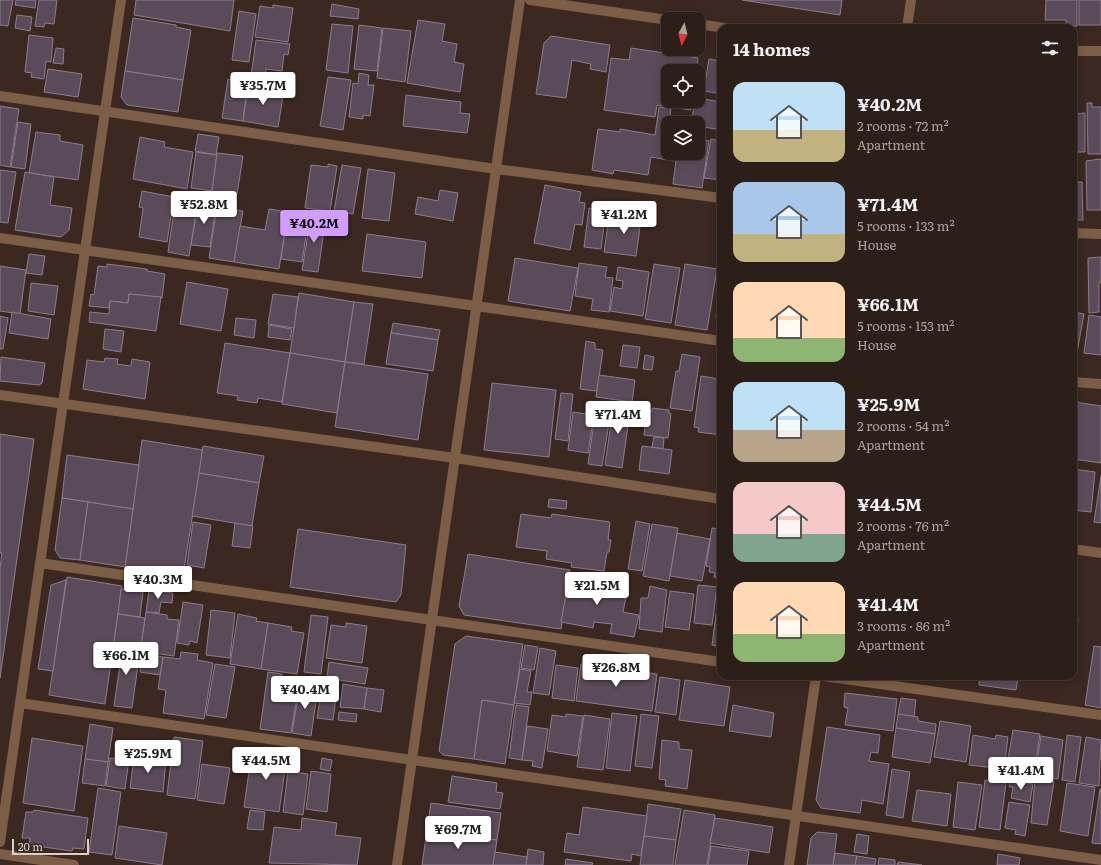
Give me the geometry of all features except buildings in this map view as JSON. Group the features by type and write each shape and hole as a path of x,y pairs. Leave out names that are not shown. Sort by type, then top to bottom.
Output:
{"street":[{"path":"0,842 121,0"},
{"path":"397,865 520,0"},
{"path":"530,0 661,19"},
{"path":"908,24 911,0"},
{"path":"705,25 717,27"},
{"path":"1077,52 1101,51"},
{"path":"0,96 496,169 717,197"},
{"path":"1077,232 1101,234"},
{"path":"0,238 476,308 717,340"},
{"path":"1077,382 1101,384"},
{"path":"0,395 455,458 717,498"},
{"path":"1077,550 1101,553"},
{"path":"40,563 717,661"},
{"path":"789,865 815,680"},
{"path":"852,680 1101,715"},
{"path":"20,703 1101,860"},
{"path":"0,854 74,865"}]}
